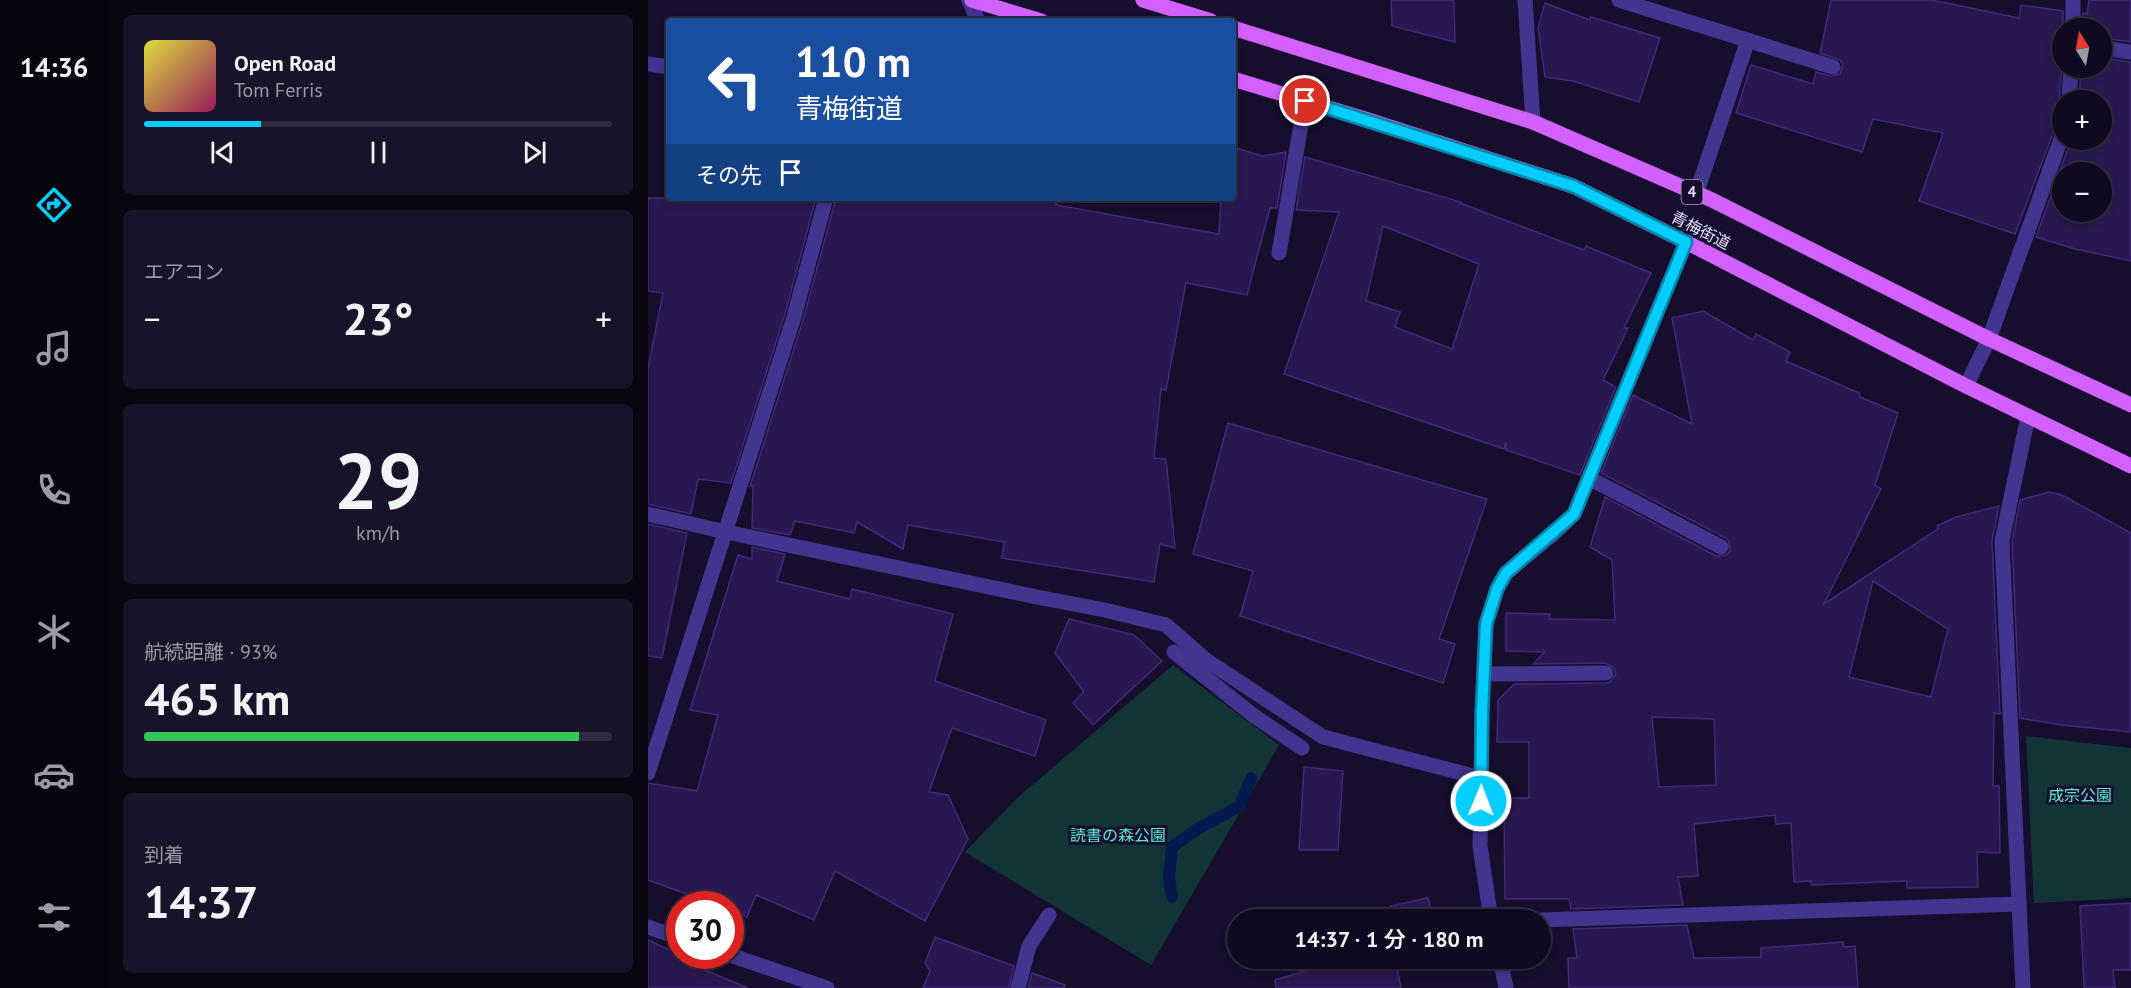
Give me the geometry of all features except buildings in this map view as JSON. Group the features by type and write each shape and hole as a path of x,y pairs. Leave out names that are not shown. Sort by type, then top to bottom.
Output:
{"main road":[{"path":"971,0 1033,18"},
{"path":"1143,0 1196,18"},
{"name":"青梅街道","path":"1236,29 1533,122 1696,194 1989,339 2131,405"},
{"name":"青梅街道","path":"1236,80 1573,186 1966,386 2131,466"}],"street":[{"path":"971,0 977,18"},
{"path":"1525,0 1533,122"},
{"path":"1619,0 1833,67"},
{"path":"2073,0 2073,18"},
{"path":"1696,194 1748,40"},
{"path":"2112,49 2131,52"},
{"path":"648,64 666,67"},
{"path":"1279,253 1305,101"},
{"path":"1966,386 1989,339 2057,150"},
{"path":"648,773 794,317 825,201"},
{"path":"1489,909 1480,846 1486,624 1497,589 1506,573 1574,514 1686,242"},
{"path":"2023,988 2002,541 2028,416"},
{"path":"1589,478 1721,547"},
{"path":"648,514 1106,610 1166,625 1206,660 1323,737 1481,778"},
{"path":"1174,652 1254,716 1302,748"},
{"path":"1484,674 1606,673"},
{"path":"1551,920 2019,904"},
{"path":"1018,988 1029,946 1049,915"},
{"path":"648,927 666,933"},
{"path":"744,960 827,988"},
{"path":"1502,969 1506,988"}],"green space":[{"name":"読書の森公園","path":"1173,665 1279,745 1151,965 965,852 1016,799"},
{"name":"成宗公園","path":"2026,736 2131,748 2131,898 2034,903"}],"waterway":[{"path":"1172,897 1169,878 1172,847 1199,828 1240,806 1251,778"}],"route":[{"path":"1305,101 1573,186 1686,242 1574,514 1506,573 1497,589 1486,624 1481,801"}]}
